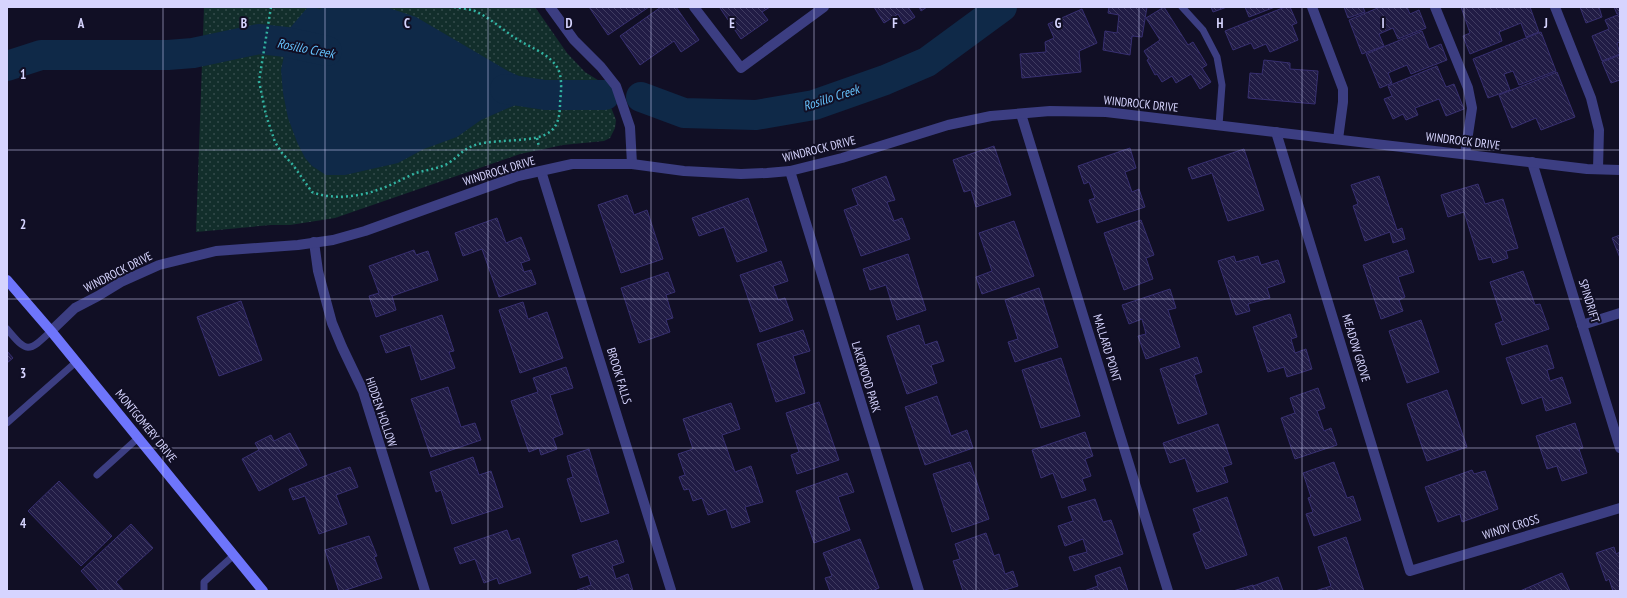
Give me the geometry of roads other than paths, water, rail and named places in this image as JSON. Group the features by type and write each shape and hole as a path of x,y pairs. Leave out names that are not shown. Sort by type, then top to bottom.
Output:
{"main road":[{"name":"MONTGOMERY DRIVE","path":"7,280 263,591"}],"street":[{"path":"550,7 574,40 601,67 616,86 630,127 632,164"},
{"path":"694,7 741,68 824,7"},
{"path":"1312,7 1343,89 1343,102 1338,139"},
{"path":"1435,7 1468,88 1472,108 1465,154"},
{"path":"1555,7 1591,98 1599,130 1598,170"},
{"name":"WINDROCK DRIVE","path":"50,331 75,308 121,282 159,265 216,251 298,245 333,240 365,231 518,176 572,164 632,164 684,171 741,174 767,173 790,170 842,158 948,125 991,116 1050,111 1106,112 1587,169 1620,170"},
{"name":"MALLARD POINT","path":"1021,114 1168,591"},
{"name":"MEADOW GROVE","path":"1276,132 1410,571"},
{"name":"SPINDRIFT","path":"1532,162 1620,448"},
{"name":"LAKEWOOD PARK","path":"790,170 919,591"},
{"name":"BROOK FALLS","path":"541,171 671,590"},
{"name":"HIDDEN HOLLOW","path":"314,242 318,271 332,323 363,391 425,591"},
{"path":"1582,325 1620,313"},
{"name":"WINDY CROSS","path":"1410,571 1620,508"}],"lane":[{"path":"1182,7 1203,30 1217,57 1222,86 1219,126"},
{"path":"7,329 21,346 27,348 35,346 50,331"},
{"path":"7,423 76,362"},
{"path":"96,475 138,438"},
{"path":"204,591 204,582 234,555"}],"water":[{"path":"313,7 320,9 324,7 386,7 416,17 508,71 543,87 545,95 539,102 520,103 481,120 457,137 424,149 398,163 345,175 326,175 312,166 305,158 297,142 288,118 283,93 281,70 290,28 307,8"}],"waterway":[{"name":"Rosillo Creek","path":"641,97 684,113 756,115 814,105 885,80 927,62 1002,7"},
{"name":"Rosillo Creek","path":"7,66 41,55 168,55 193,53 259,39 286,42 327,51"},
{"name":"Rosillo Creek","path":"505,89 545,95 605,95"}]}
